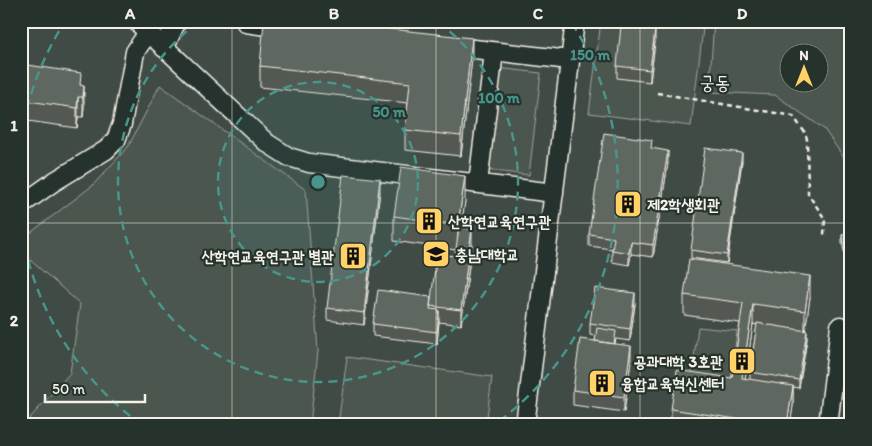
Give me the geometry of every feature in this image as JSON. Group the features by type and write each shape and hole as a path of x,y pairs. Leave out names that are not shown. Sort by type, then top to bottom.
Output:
{"street":[{"path":"164,48 177,21"},
{"path":"525,425 575,21"},
{"path":"246,22 308,31"},
{"path":"21,205 55,181 106,150 116,140 122,124 133,57 142,27 267,143 289,157 309,163 554,193"},
{"path":"430,44 570,60"},
{"path":"478,183 494,52"},
{"path":"828,425 840,326"}],"path":[{"path":"658,93 793,116 806,134 808,194 825,219 824,235"}],"shaded area":[{"name":"충남대학교","path":"21,21 851,21 851,425 21,425"},
{"path":"601,21 704,21 691,126 589,113"},
{"path":"714,21 851,21 851,168 824,129 775,95 709,92"},
{"path":"488,67 541,73 529,175 476,169"},
{"path":"160,85 306,190 318,351 310,425 29,425 30,418 70,373 80,304 21,252 21,240 92,186 128,147"},
{"path":"698,327 737,331 731,379 692,374"},
{"path":"347,357 492,377 486,425 338,425"}],"building":[{"path":"264,21 319,21 472,38 461,136 405,130 410,83 260,66"},
{"path":"621,26 655,30 650,70 617,66"},
{"path":"21,64 81,73 80,85 84,86 83,97 78,97 77,108 21,100"},
{"name":"제2학생회관","path":"604,133 652,140 651,148 668,151 653,245 631,242 629,253 612,250 614,238 589,234"},
{"path":"705,148 742,153 727,255 691,250"},
{"path":"401,167 465,176 458,225 394,216"},
{"name":"산학연교육연구관 별관","path":"343,175 380,179 364,313 327,308"},
{"name":"산학연교육연구관","path":"459,227 472,229 461,310 430,306 437,254 455,256"},
{"path":"851,233 851,272 842,235"},
{"path":"689,259 810,276 805,311 753,304 742,378 793,386 787,425 776,425 671,409 677,370 732,378 743,303 684,295"},
{"name":"융합교육혁신센터","path":"595,288 635,293 630,329 590,323"},
{"path":"378,290 431,297 430,309 439,310 437,332 373,324"},
{"path":"757,323 807,331 799,380 750,372"},
{"path":"597,328 616,331 614,344 595,341"},
{"name":"융합교육혁신센터","path":"580,339 631,346 624,397 573,390"}],"place":[{"name":"제2학생회관","path":"628,204"},
{"name":"산학연교육연구관","path":"429,221"},
{"name":"충남대학교","path":"436,254"},
{"name":"산학연교육연구관 별관","path":"353,256"},
{"name":"공과대학 3호관","path":"742,361"},
{"name":"융합교육혁신센터","path":"602,383"}],"district":[{"name":"궁동","path":"715,82"}]}
